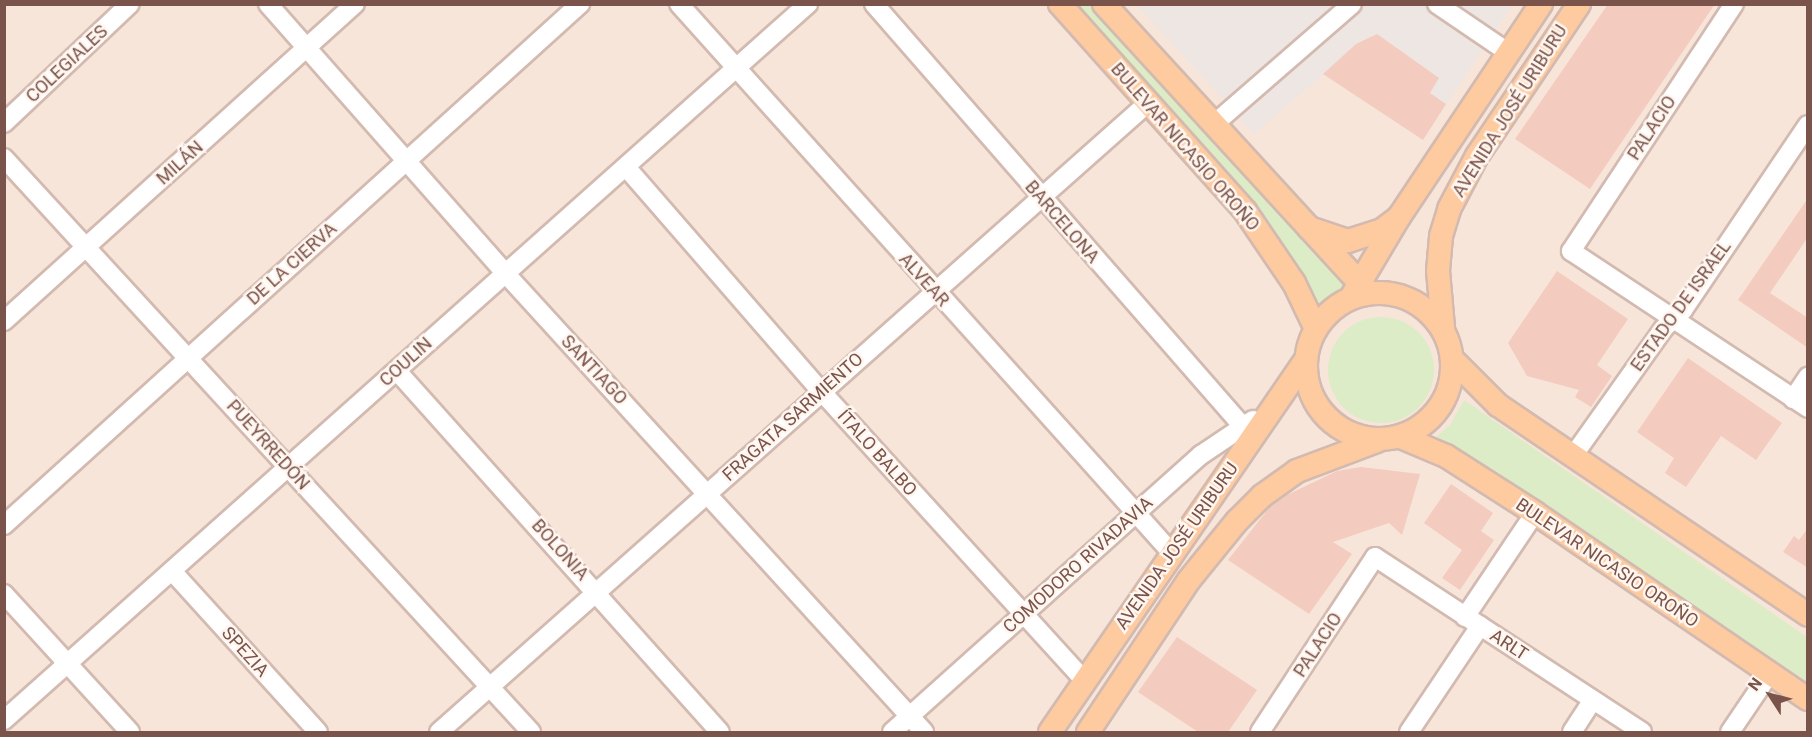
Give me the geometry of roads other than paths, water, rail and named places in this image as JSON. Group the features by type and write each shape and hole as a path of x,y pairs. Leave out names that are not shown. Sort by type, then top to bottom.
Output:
{"main road":[{"name":"BULEVAR NICASIO OROÑO","path":"1060,4 1245,211 1294,283 1316,328"},
{"name":"BULEVAR NICASIO OROÑO","path":"1104,4 1306,227 1360,291"},
{"name":"AVENIDA JOSÉ URIBURU","path":"1360,291 1399,217 1541,4"},
{"name":"AVENIDA JOSÉ URIBURU","path":"1443,327 1438,271 1441,236 1449,209 1477,156 1579,4"},
{"path":"1306,227 1348,241 1382,230 1399,217"},
{"path":"1360,291 1388,292 1419,304 1443,327 1453,360 1451,384 1442,406 1424,425 1401,437 1378,441 1352,435 1329,421 1312,399 1306,359 1316,328 1335,307 1360,291"},
{"name":"AVENIDA JOSÉ URIBURU","path":"1050,732 1171,552 1248,432 1272,407 1306,359"},
{"path":"1453,360 1498,405 1808,615"},
{"name":"BULEVAR NICASIO OROÑO","path":"1401,437 1446,456 1535,513 1808,699"},
{"name":"AVENIDA JOSÉ URIBURU","path":"1088,732 1189,580 1237,521 1297,471 1378,441"}],"street":[{"name":"COLEGIALES","path":"4,123 130,4"},
{"name":"SANTIAGO","path":"268,4 408,159 506,274 924,732"},
{"name":"MILÁN","path":"4,321 356,4"},
{"name":"DE LA CIERVA","path":"4,525 580,4"},
{"name":"ALVEAR","path":"679,4 934,292 1137,511 1171,552"},
{"name":"COULIN","path":"4,720 808,4"},
{"name":"BARCELONA","path":"874,4 1041,199 1248,432"},
{"path":"1213,125 1352,4"},
{"path":"1437,4 1509,52"},
{"name":"PALACIO","path":"1673,319 1571,251 1734,4"},
{"name":"FRAGATA SARMIENTO","path":"439,732 821,390 1148,103"},
{"name":"ESTADO DE ISRAEL","path":"1573,456 1673,319 1808,125"},
{"name":"PUEYRREDÓN","path":"4,158 531,732"},
{"name":"ÍTALO BALBO","path":"626,167 821,390 1085,681"},
{"path":"1673,319 1800,403 1808,377"},
{"name":"BOLONIA","path":"397,371 720,732"},
{"name":"COMODORO RIVADAVIA","path":"892,732 1201,455 1248,432"},
{"path":"1409,732 1535,513"},
{"name":"PALACIO","path":"1260,732 1375,557"},
{"name":"ARLT","path":"1375,557 1642,732"},
{"name":"SPEZIA","path":"172,571 318,732"},
{"path":"4,594 130,732"},
{"path":"1730,732 1770,674"},
{"path":"1572,732 1593,700"}]}
